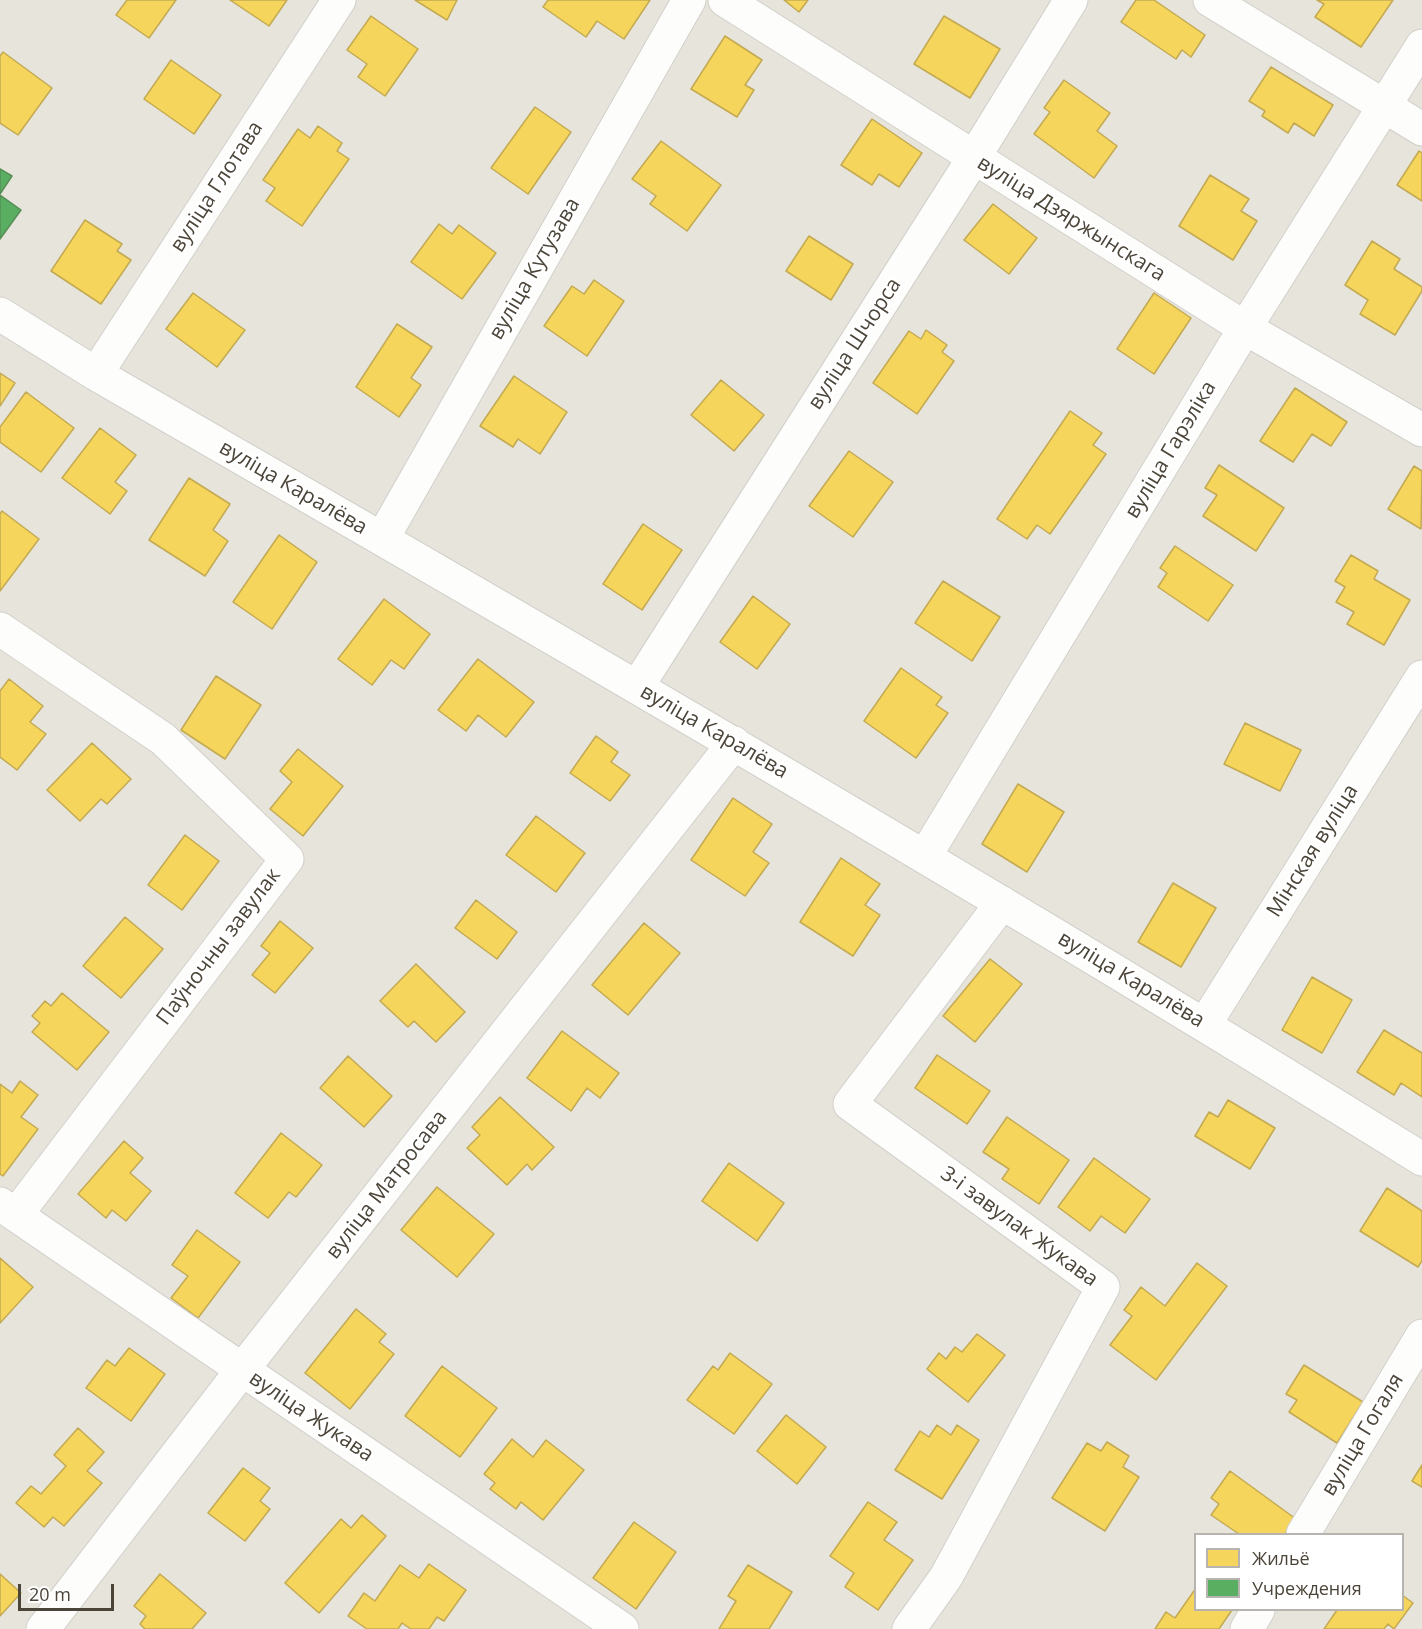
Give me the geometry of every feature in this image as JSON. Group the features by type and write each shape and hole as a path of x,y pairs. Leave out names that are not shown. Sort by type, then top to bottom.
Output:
{"street":[{"name":"вуліца Глотава","path":"96,374 339,0"},
{"name":"вуліца Кутузава","path":"381,538 689,0"},
{"name":"вуліца Дзяржынскага","path":"725,0 973,159 1245,328 1422,430"},
{"name":"вуліца Шчорса","path":"637,687 973,159 1071,0"},
{"path":"1210,0 1422,129"},
{"name":"вуліца Гарэліка","path":"925,856 1245,328 1422,46"},
{"name":"вуліца Каралёва","path":"0,314 96,374 925,856 1205,1024 1422,1159"},
{"name":"Паўночны завулак","path":"0,628 163,739 287,858 8,1210"},
{"name":"Мінская вуліца","path":"1205,1024 1422,677"},
{"name":"вуліца Матросава","path":"43,1629 242,1370 734,743"},
{"name":"3-і завулак Жукава","path":"909,1629 946,1577 1103,1287 850,1104 1002,903"},
{"name":"вуліца Жукава","path":"8,1210 622,1629"},
{"name":"вуліца Гогаля","path":"1304,1533 1422,1336"},
{"path":"1247,1629 1257,1611"}],"shaded area":[{"path":"0,0 1422,0 1422,1629 0,1629"}],"building: Жильё":[{"path":"127,0 176,0 149,38 116,15"},
{"path":"230,0 287,0 269,26"},
{"path":"415,0 457,0 447,20"},
{"path":"548,0 650,0 624,39 597,21 586,37 543,7"},
{"path":"784,0 808,0 799,12"},
{"path":"1136,0 1154,0 1205,35 1191,57 1182,50 1176,59 1121,22"},
{"path":"1317,0 1393,0 1361,47 1315,17 1324,4"},
{"path":"371,16 418,49 385,96 358,77 367,64 347,50"},
{"path":"944,16 1000,49 970,98 914,64"},
{"path":"725,36 762,60 745,85 754,90 737,117 691,89"},
{"path":"3,52 52,88 18,135 0,123 0,56"},
{"path":"171,60 221,95 194,134 144,99"},
{"path":"1271,67 1333,105 1314,136 1294,123 1288,133 1262,116 1265,111 1249,101"},
{"path":"1064,80 1110,113 1097,131 1117,146 1094,178 1034,134 1050,112 1044,108"},
{"path":"535,107 571,132 528,194 491,168"},
{"path":"872,119 922,153 899,187 879,174 872,185 841,165"},
{"path":"318,126 342,143 337,151 349,159 302,226 266,201 275,188 263,180 298,129 310,138"},
{"path":"661,141 721,185 687,231 650,204 656,196 632,179"},
{"path":"1419,151 1422,153 1422,201 1397,185"},
{"path":"1210,175 1249,199 1241,211 1257,221 1233,260 1179,226"},
{"path":"993,204 1037,238 1009,274 964,240"},
{"path":"85,220 122,244 117,251 131,260 101,304 51,271"},
{"path":"439,224 452,234 459,225 496,253 462,299 411,262"},
{"path":"809,236 853,264 831,300 786,271"},
{"path":"1372,241 1400,259 1394,269 1422,287 1422,291 1395,335 1360,314 1368,300 1345,285"},
{"path":"594,280 624,301 587,356 544,326 572,286 584,294"},
{"path":"193,293 245,330 217,367 166,329"},
{"path":"1154,293 1191,318 1154,374 1117,349"},
{"path":"397,324 432,347 411,378 421,385 399,417 356,387"},
{"path":"926,330 947,345 942,352 954,361 917,414 873,383 909,331 921,339"},
{"path":"0,373 15,383 0,406"},
{"path":"514,376 567,412 540,454 518,439 513,447 480,426"},
{"path":"721,380 764,415 734,451 691,415"},
{"path":"1295,388 1347,422 1331,446 1312,434 1293,462 1260,441"},
{"path":"26,392 74,428 41,472 0,442 0,427"},
{"path":"1070,411 1102,433 1093,445 1106,454 1050,534 1037,525 1027,539 997,519"},
{"path":"100,428 136,455 115,482 127,491 110,514 62,478"},
{"path":"849,451 893,482 853,537 809,506"},
{"path":"1219,465 1284,508 1256,551 1203,516 1217,495 1205,488"},
{"path":"1414,466 1422,471 1421,529 1388,509"},
{"path":"189,478 230,504 213,530 228,541 205,576 149,540"},
{"path":"2,511 39,539 0,591 0,514"},
{"path":"643,524 682,550 642,610 603,584"},
{"path":"279,535 317,562 272,629 233,602"},
{"path":"1175,546 1233,585 1208,621 1158,587 1167,573 1160,568"},
{"path":"1351,555 1378,571 1374,579 1410,600 1384,645 1347,624 1354,612 1336,602 1345,587 1335,581"},
{"path":"943,581 1000,617 972,661 915,623"},
{"path":"753,596 790,624 757,669 720,642"},
{"path":"384,599 430,634 404,669 391,660 372,685 338,659"},
{"path":"478,659 534,702 506,737 478,715 466,731 438,710"},
{"path":"901,668 942,697 936,705 948,713 916,758 864,721"},
{"path":"216,676 261,705 225,759 181,730"},
{"path":"9,679 43,706 30,722 46,734 17,770 0,757 0,691"},
{"path":"1245,723 1301,750 1280,791 1224,764"},
{"path":"596,736 618,752 611,762 630,775 610,801 570,773"},
{"path":"92,743 131,779 107,804 101,799 80,821 47,790"},
{"path":"298,749 343,786 303,836 270,809 292,782 280,771"},
{"path":"1018,784 1064,812 1027,872 982,844"},
{"path":"733,798 772,824 753,852 769,863 745,896 691,860"},
{"path":"536,816 585,853 556,892 506,855"},
{"path":"185,835 219,861 182,910 148,885"},
{"path":"841,858 880,884 865,905 880,915 853,956 800,922"},
{"path":"1173,883 1216,908 1181,967 1138,942"},
{"path":"476,900 517,932 497,959 455,928"},
{"path":"125,917 163,949 121,998 83,966"},
{"path":"280,921 313,948 275,993 252,975 270,953 261,946"},
{"path":"644,923 680,953 628,1015 592,985"},
{"path":"990,959 1022,984 975,1042 943,1016"},
{"path":"416,964 465,1012 436,1042 414,1021 408,1027 380,1001"},
{"path":"1312,977 1352,1000 1322,1053 1282,1030"},
{"path":"62,993 109,1032 77,1070 32,1032 40,1023 32,1016 45,1001 51,1006"},
{"path":"1384,1030 1422,1053 1422,1097 1401,1083 1394,1095 1357,1072"},
{"path":"562,1031 619,1073 600,1098 587,1088 571,1111 527,1078"},
{"path":"937,1055 990,1091 967,1124 915,1088"},
{"path":"348,1056 392,1096 364,1127 320,1088"},
{"path":"20,1081 38,1095 21,1117 38,1129 3,1176 0,1174 0,1084 12,1093"},
{"path":"500,1097 554,1147 532,1170 527,1164 507,1185 467,1148 480,1135 472,1127"},
{"path":"1228,1100 1275,1128 1250,1169 1195,1136 1209,1112 1218,1117"},
{"path":"1007,1117 1069,1160 1039,1204 1002,1179 1009,1169 983,1152"},
{"path":"281,1133 322,1165 296,1197 289,1192 268,1218 235,1193"},
{"path":"124,1141 143,1158 130,1173 151,1191 126,1221 112,1210 106,1218 78,1194"},
{"path":"1094,1158 1150,1199 1125,1233 1101,1216 1090,1231 1058,1207"},
{"path":"729,1163 784,1203 757,1241 702,1201"},
{"path":"437,1187 494,1234 457,1277 401,1230"},
{"path":"1387,1188 1422,1211 1422,1261 1418,1267 1360,1231"},
{"path":"197,1230 240,1262 198,1318 171,1298 188,1276 172,1265"},
{"path":"0,1258 33,1287 0,1323"},
{"path":"1197,1263 1227,1286 1156,1380 1110,1345 1132,1316 1124,1310 1141,1287 1165,1306"},
{"path":"356,1309 386,1334 379,1342 394,1354 350,1409 305,1373"},
{"path":"977,1334 1005,1355 968,1402 927,1369 939,1353 946,1359 955,1347 962,1352"},
{"path":"129,1348 165,1374 131,1421 86,1388 107,1360 115,1366"},
{"path":"730,1353 772,1384 734,1434 687,1400 713,1366 718,1370"},
{"path":"1304,1365 1363,1402 1337,1443 1289,1412 1297,1400 1286,1394"},
{"path":"442,1366 497,1408 460,1457 405,1416"},
{"path":"786,1415 826,1447 797,1484 757,1451"},
{"path":"937,1425 951,1435 957,1425 979,1440 942,1499 895,1470 920,1431 929,1437"},
{"path":"78,1428 104,1452 87,1471 102,1483 64,1526 53,1517 44,1527 16,1503 31,1486 41,1494 66,1466 54,1455"},
{"path":"512,1439 533,1457 546,1440 584,1470 543,1520 521,1502 516,1509 490,1489 495,1483 484,1474"},
{"path":"1107,1442 1129,1456 1123,1467 1139,1477 1105,1531 1052,1498 1087,1443 1101,1451"},
{"path":"1422,1465 1422,1487 1412,1481"},
{"path":"243,1468 270,1488 260,1501 270,1509 245,1541 208,1513"},
{"path":"1230,1471 1296,1519 1286,1533 1238,1533 1211,1515 1219,1504 1211,1498"},
{"path":"868,1502 897,1522 884,1540 913,1560 878,1610 845,1587 854,1573 830,1556"},
{"path":"362,1515 386,1536 319,1613 285,1583 341,1519 351,1528"},
{"path":"634,1522 676,1552 636,1609 593,1578"},
{"path":"429,1564 466,1590 444,1621 437,1617 429,1629 411,1629 402,1623 398,1629 367,1629 348,1616 364,1593 375,1601 400,1565 419,1578"},
{"path":"748,1565 792,1592 769,1629 719,1629 736,1601 728,1596"},
{"path":"0,1574 21,1593 0,1616"},
{"path":"160,1574 206,1613 192,1629 145,1629 140,1624 146,1616 134,1606"},
{"path":"1194,1591 1194,1611 1231,1611 1219,1629 1155,1629 1166,1612 1175,1618"},
{"path":"1404,1596 1413,1603 1394,1629 1388,1624 1384,1629 1324,1629 1336,1611 1404,1611"}],"building: Учреждения":[{"path":"0,169 12,176 0,194"},
{"path":"0,195 21,210 0,239"}]}
